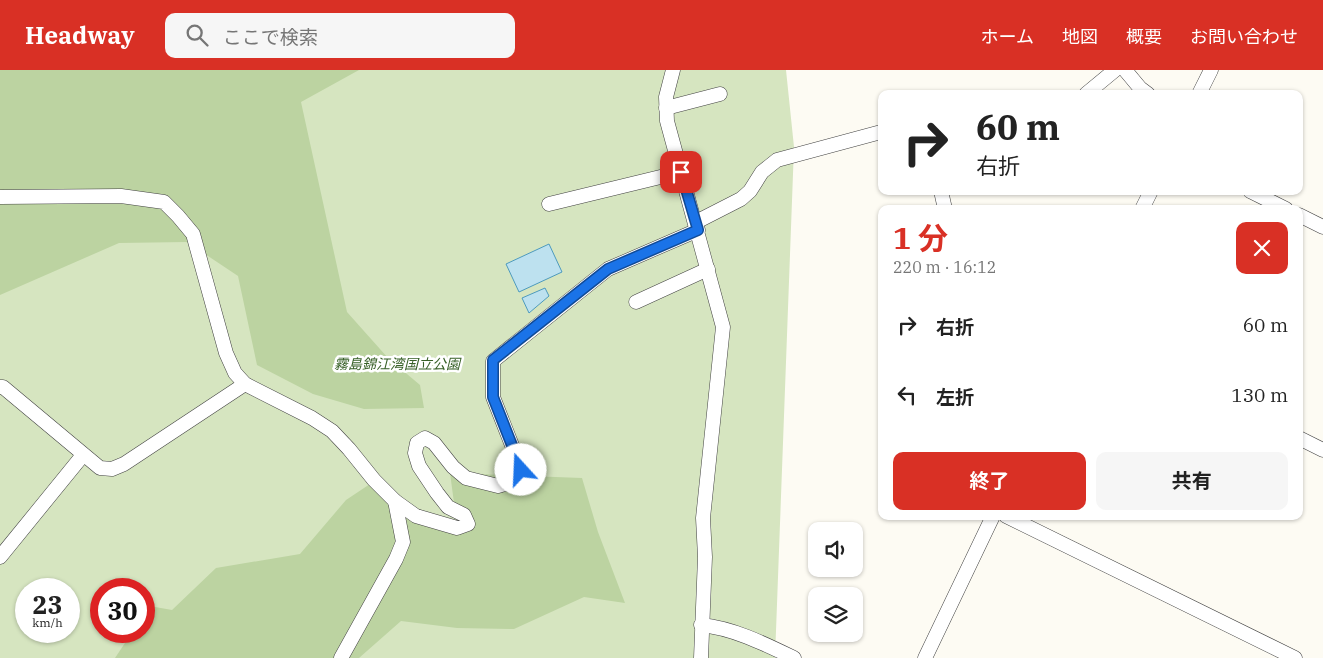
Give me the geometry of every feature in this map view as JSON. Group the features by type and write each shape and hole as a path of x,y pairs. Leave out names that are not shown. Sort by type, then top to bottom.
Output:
{"street":[{"path":"673,70 666,98 667,121 723,327 703,518 705,557 701,658"},
{"path":"1091,90 1115,70"},
{"path":"1126,70 1143,90"},
{"path":"1201,90 1211,70"},
{"path":"666,108 720,94"},
{"path":"0,197 121,196 164,202 193,234 226,353 235,372 245,384 312,418 332,431 350,449 374,480 395,501 416,516 457,528 468,524 464,515 448,507 436,494 419,466 415,453 417,443 425,438 434,443 453,467 466,478 498,486 515,481 521,470 520,460 515,453 493,397 493,360 608,269 697,226 741,198 750,191 762,172 778,160 878,133"},
{"path":"549,204 681,172"},
{"path":"1258,195 1278,205"},
{"path":"1303,217 1323,227"},
{"path":"636,302 708,270"},
{"path":"0,387 3,387 100,468 112,469 124,464 245,384"},
{"path":"1303,440 1323,450"},
{"path":"0,557 83,455"},
{"path":"341,658 396,560 403,542 395,501"},
{"path":"925,658 992,520"},
{"path":"1014,520 1294,658"},
{"path":"701,625 716,626 769,646 794,658"}],"green space":[{"name":"霧島錦江湾国立公園","path":"0,70 786,70 794,147 775,658 0,658"},
{"path":"0,70 359,70 301,102 347,312 388,358 420,385 424,408 364,409 313,394 257,365 238,276 187,242 119,243 0,295"},
{"path":"450,473 582,478 598,532 625,603 584,597 514,629 457,628 401,621 359,658 115,658 125,643 155,643 155,607 172,610 216,568 300,554 346,500 376,480 414,507 457,525"}],"water":[{"path":"549,244 562,272 519,292 506,264"},
{"path":"545,288 549,296 529,313 522,298"}],"route":[{"path":"521,470 520,460 515,453 493,397 493,360 608,269 698,230 681,172"}]}
